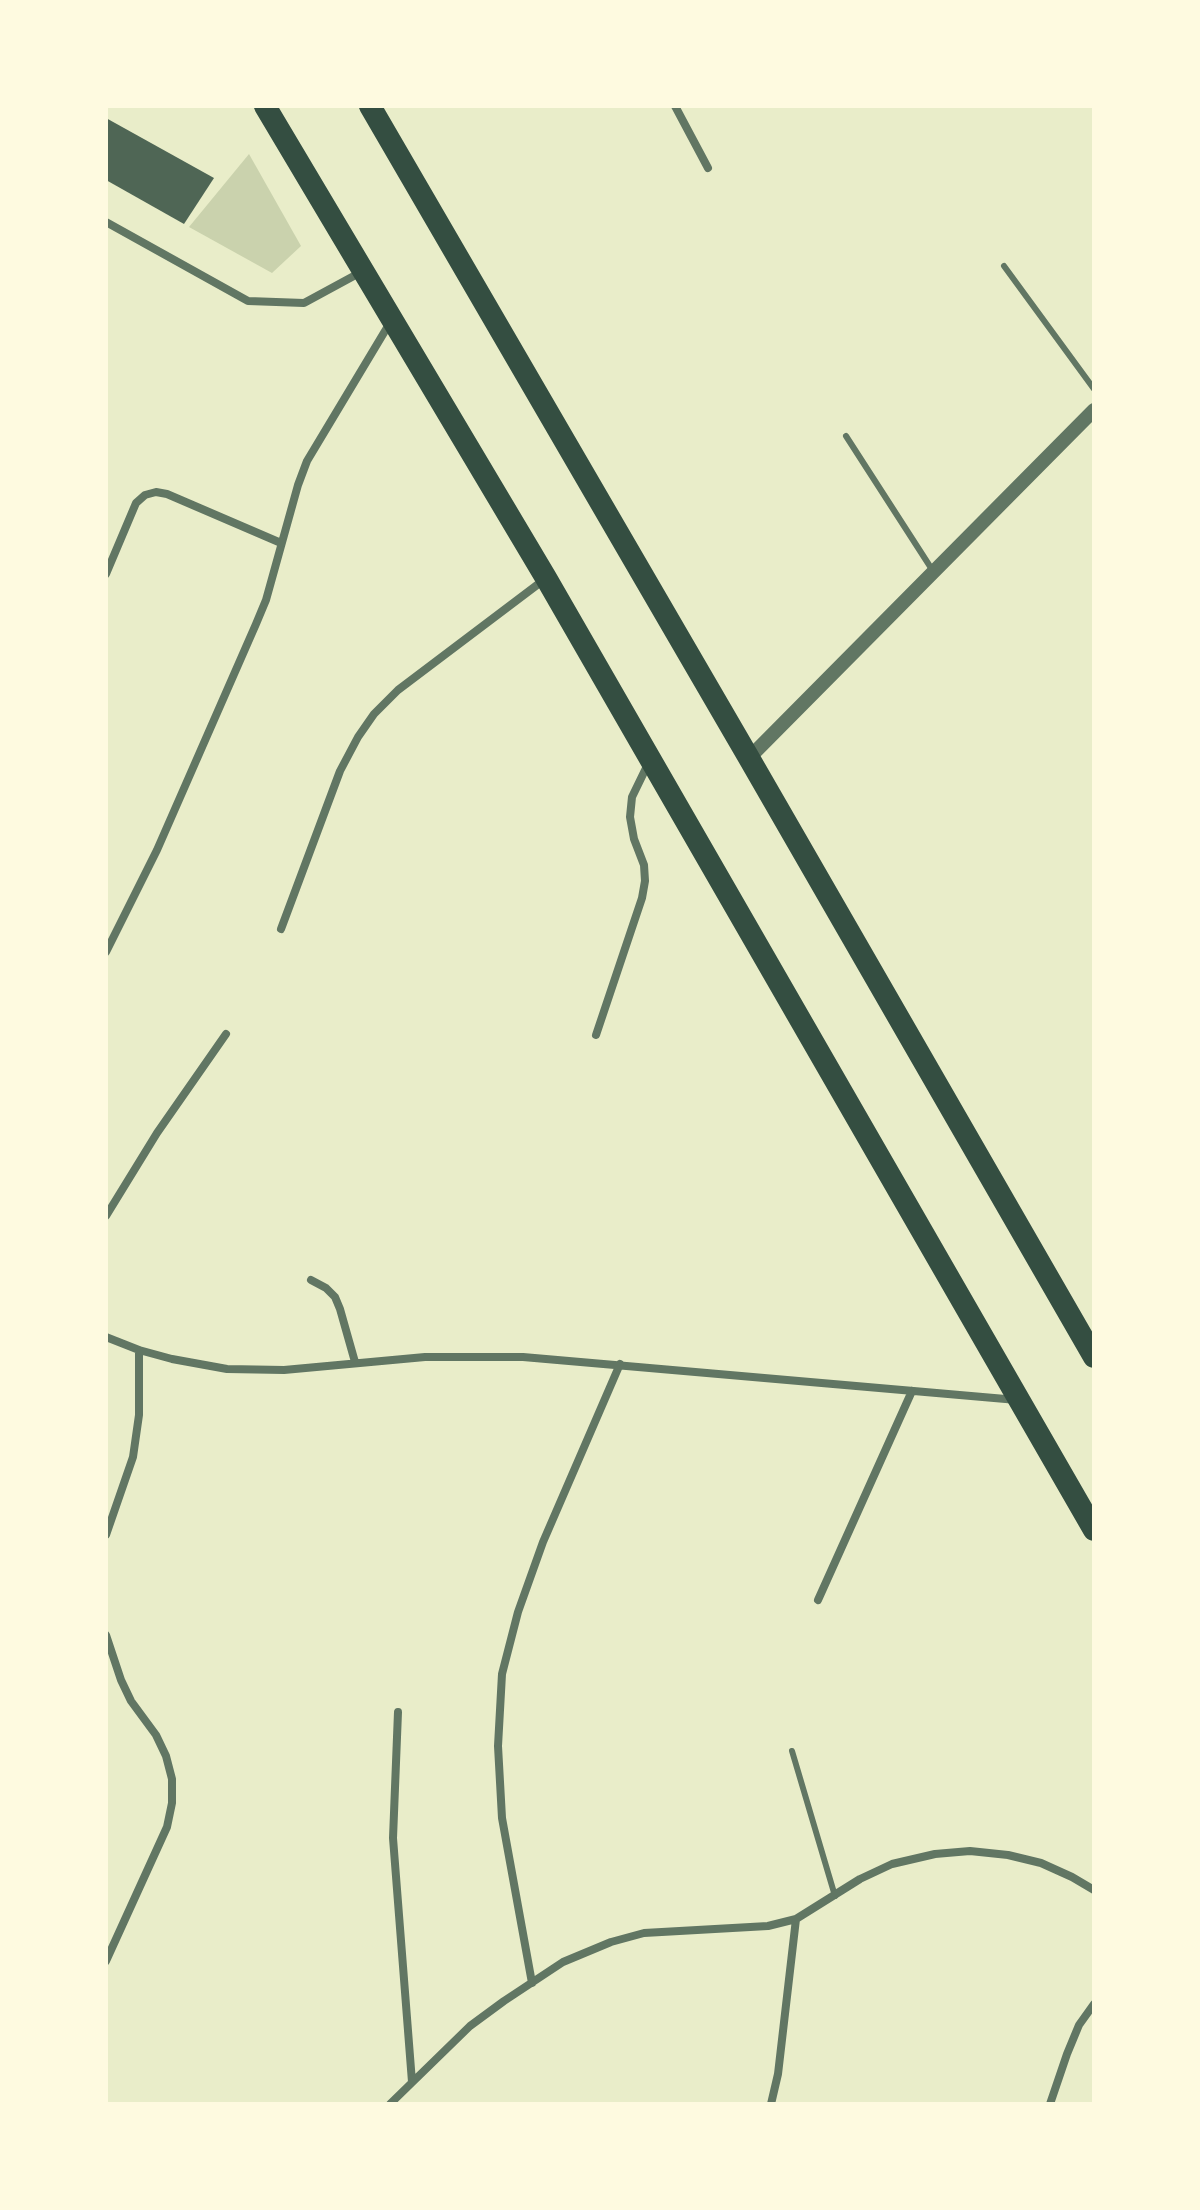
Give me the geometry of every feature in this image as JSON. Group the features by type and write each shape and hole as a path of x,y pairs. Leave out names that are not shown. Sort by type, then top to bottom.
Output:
{"highway":[{"path":"265,106 546,578 1094,1530"},
{"path":"370,106 1094,1357"}],"street":[{"path":"675,106 708,168"},
{"path":"106,222 248,301 304,303 363,271"},
{"path":"106,952 163,836 266,600 307,461 392,319"},
{"path":"749,758 1094,410"},
{"path":"106,574 136,503 145,495 156,492 281,543"},
{"path":"281,929 340,771 374,714 398,690 546,578"},
{"path":"596,1035 642,898 644,865 630,817 632,797 650,760"},
{"path":"106,1216 157,1133 226,1034"},
{"path":"311,1280 335,1297 355,1362"},
{"path":"106,1337 172,1359 227,1369 284,1370 425,1357 523,1357 1018,1400"},
{"path":"106,1535 133,1457 139,1415 139,1350"},
{"path":"532,1983 502,1818 498,1746 502,1674 518,1612 543,1542 620,1364"},
{"path":"818,1600 912,1391"},
{"path":"106,1635 121,1680 131,1701 156,1735 172,1779 172,1803 167,1827 106,1961"},
{"path":"398,1712 393,1838 412,2082"},
{"path":"390,2104 470,2026 563,1962 589,1950 644,1933 768,1926 796,1919 860,1879 892,1864 935,1854 970,1851 1008,1855 1041,1863 1094,1890"},
{"path":"771,2104 778,2074 796,1919"},
{"path":"1050,2104 1079,2025 1094,2004"}],"lane":[{"path":"1004,266 1094,389"},
{"path":"846,436 933,571"},
{"path":"792,1751 835,1896"}],"green space":[{"path":"249,154 301,246 272,273 189,227"}],"building":[{"path":"106,118 214,178 184,224 106,180"}]}
